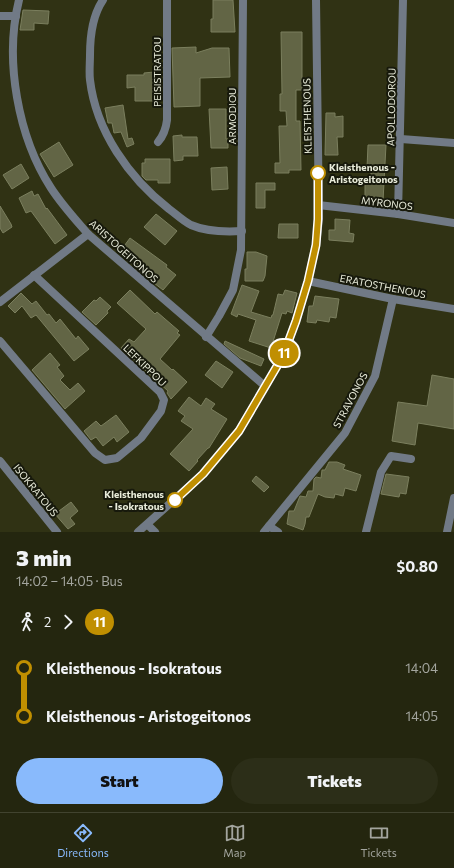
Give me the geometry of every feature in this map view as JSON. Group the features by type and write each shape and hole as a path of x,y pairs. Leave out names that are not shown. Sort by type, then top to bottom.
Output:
{"street":[{"name":"ARISTOGEITONOS","path":"19,0 14,40 15,80 22,121 29,143 51,188 66,209 88,234 206,337 265,386"},
{"path":"103,0 96,13 92,27 90,79 94,102 102,126 125,165 157,199 190,225 206,230 220,232 242,231"},
{"name":"PEISISTRATOU","path":"158,142 166,130 167,120 167,0"},
{"name":"ARMODIOU","path":"206,337 233,290 241,250 243,0"},
{"name":"KLEISTHENOUS","path":"138,532 148,525 203,474 239,431 283,356 296,321 308,281 316,245 318,219 316,0"},
{"name":"APOLLODOROU","path":"398,214 401,139 403,0"},
{"path":"0,16 16,16"},
{"path":"401,139 454,142"},
{"name":"MYRONOS","path":"318,205 398,214 454,223"},
{"path":"0,302 88,234"},
{"name":"LEFKIPPOU","path":"0,341 95,454 105,460 117,458 141,438 161,411 164,400 160,392 34,275"},
{"name":"ERATOSTHENOUS","path":"308,281 393,299 454,309"},
{"name":"STRAVONOS","path":"266,529 345,433 375,376 393,299"},
{"path":"366,532 381,472 391,456 411,459"},
{"name":"ISOKRATOUS","path":"0,461 57,532"},
{"path":"447,532 454,498"},
{"path":"148,525 155,532"},
{"path":"266,529 278,532"}],"building":[{"path":"213,0 233,0 235,32 211,32"},
{"path":"23,10 49,11 48,24 34,23 34,30 20,30"},
{"path":"281,32 302,32 302,90 296,90 296,121 300,121 301,170 289,170 289,173 275,173 275,163 280,163 279,126 287,126 286,111 280,111 280,94 282,94"},
{"path":"196,47 196,53 212,48 229,48 230,77 200,78 200,106 174,107 172,48"},
{"path":"154,72 155,101 135,101 135,87 127,88 127,75 144,75 144,73"},
{"path":"123,105 128,139 132,138 134,144 127,147 121,132 114,133 112,123 108,123 105,108"},
{"path":"209,109 226,109 226,139 228,139 228,148 211,148"},
{"path":"326,113 335,113 335,117 343,116 343,137 337,137 338,155 325,155"},
{"path":"182,135 182,137 197,137 198,156 183,156 183,160 174,161 173,136"},
{"path":"59,142 73,165 54,177 40,154"},
{"path":"368,145 386,145 383,201 365,201 365,182 371,182 371,169 367,168"},
{"path":"145,159 170,159 170,183 158,183 158,180 146,180 142,176 142,163 145,163"},
{"path":"21,164 29,178 12,189 3,175"},
{"path":"227,167 228,189 212,190 211,168"},
{"path":"256,183 275,183 275,190 265,190 265,208 256,208"},
{"path":"32,191 34,196 38,194 46,209 47,208 67,235 55,244 31,211 26,213 19,198"},
{"path":"0,206 12,227 3,233 0,228"},
{"path":"156,214 177,231 165,245 144,227"},
{"path":"335,219 350,220 349,233 354,234 353,242 329,240 329,230 335,230"},
{"path":"279,224 298,224 298,238 278,238"},
{"path":"130,238 167,265 166,267 176,275 163,290 154,283 157,279 119,253"},
{"path":"247,252 256,252 267,256 263,281 245,281"},
{"path":"242,285 259,291 251,312 271,318 278,294 283,295 285,290 297,293 292,313 287,311 286,314 282,313 271,348 249,341 256,320 238,314 237,317 231,314"},
{"path":"130,290 155,314 157,312 179,331 177,333 180,335 160,359 187,382 171,399 167,393 168,391 121,348 129,339 134,342 146,329 117,303"},
{"path":"21,293 32,304 36,301 47,315 49,314 56,323 60,319 76,339 78,336 89,349 74,361 36,315 31,318 22,306 15,313 8,306"},
{"path":"315,296 339,299 336,318 330,317 329,322 317,320 316,323 307,322 309,306 313,306"},
{"path":"100,297 111,307 107,311 108,313 96,325 82,312 94,300 96,301"},
{"path":"225,341 264,359 261,366 240,358 224,344"},
{"path":"50,353 60,365 57,367 64,376 60,380 70,390 78,383 85,391 65,409 32,370"},
{"path":"216,361 233,372 222,388 205,375"},
{"path":"432,375 454,379 454,429 418,423 415,445 392,441 398,402 427,406"},
{"path":"189,397 201,406 206,398 215,404 211,409 227,419 209,448 189,471 170,454 193,429 181,421 185,416 178,411"},
{"path":"116,415 129,432 117,442 114,437 103,446 96,437 91,440 84,431 96,421 101,426"},
{"path":"329,462 337,462 345,465 343,469 361,475 356,491 345,488 343,496 335,494 334,498 325,497 318,494 309,517 306,517 303,530 287,524 289,511 294,511 300,496 306,497 308,491 313,491 314,479 316,477 321,478 322,470 325,470"},
{"path":"386,474 409,477 406,494 400,493 399,497 381,494"},
{"path":"256,476 269,487 264,492 252,481"},
{"path":"71,502 78,511 70,518 75,524 68,529 55,514"}],"bus line":[{"name":"11","path":"175,500 203,474 239,431 283,356 296,321 308,281 316,245 318,219 318,173"}],"place":[{"name":"Kleisthenous - Aristogeitonos","path":"318,173"},
{"name":"Kleisthenous - Isokratous","path":"175,500"}]}
